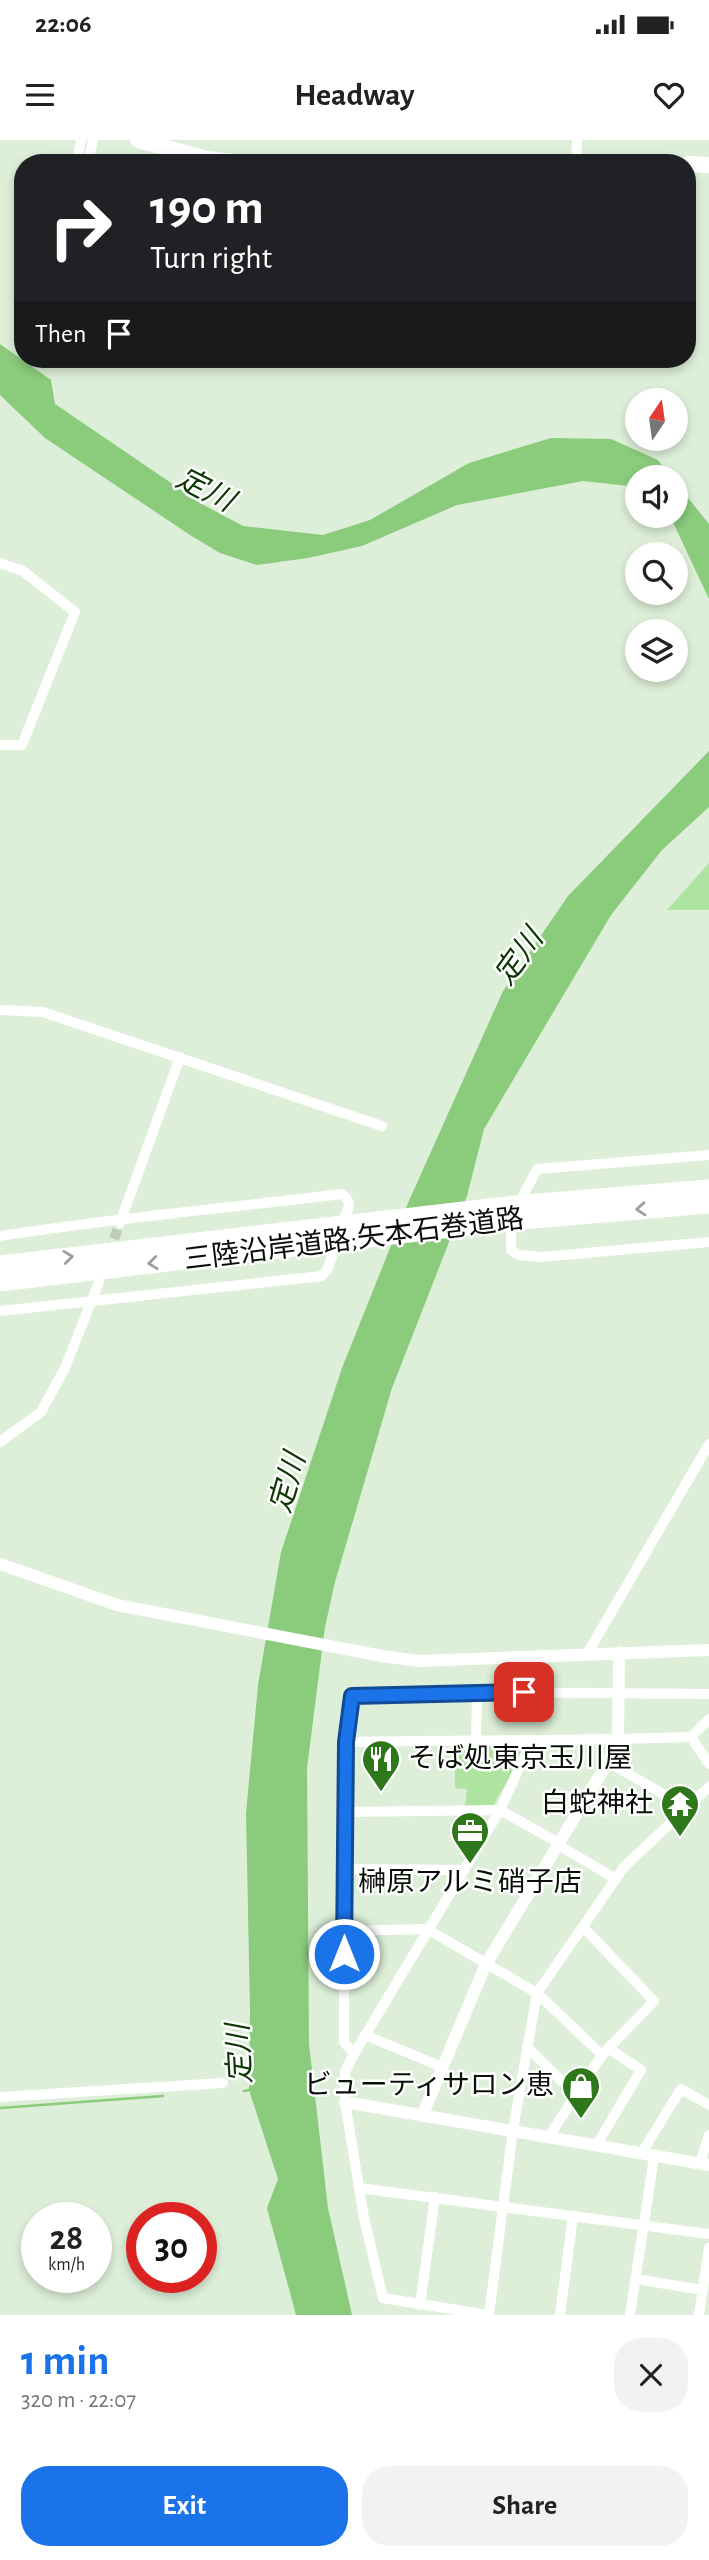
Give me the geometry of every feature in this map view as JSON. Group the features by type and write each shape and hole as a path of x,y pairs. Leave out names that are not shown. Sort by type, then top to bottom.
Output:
{"highway":[{"name":"三陸沿岸道路;矢本石巻道路","path":"0,1282 342,1233 709,1189"},
{"name":"三陸沿岸道路;矢本石巻道路","path":"514,1212 709,1205"},
{"name":"三陸沿岸道路;矢本石巻道路","path":"0,1265 342,1233"}],"main road":[{"path":"138,140 189,154"}],"street":[{"path":"0,564 23,571 75,612 22,745 0,745"},
{"path":"0,1010 43,1012 382,1126"},
{"path":"121,1222 180,1057"},
{"path":"709,1155 537,1169 514,1212 511,1250 519,1255 541,1257 709,1242"},
{"path":"0,1236 342,1194 349,1202 342,1233 322,1276 0,1311"},
{"path":"0,1442 41,1412 65,1368 99,1282"},
{"path":"587,1654 709,1444"},
{"path":"0,1564 117,1605 252,1633 419,1661 709,1650"},
{"path":"422,2116 486,1964 608,1762 618,1740 619,1653"},
{"path":"476,1740 477,1692"},
{"path":"354,2054 344,2042 346,1742 352,1696 477,1692 709,1694"},
{"path":"346,1742 531,1742 691,1737 709,1719"},
{"path":"691,1737 709,1764"},
{"path":"531,1742 500,1810 345,2072 345,2102 359,2188 371,2255 383,2298 489,2315 513,2130 537,1993 624,1867 709,1787"},
{"path":"608,1762 687,1808"},
{"path":"345,1812 500,1810 616,1879"},
{"path":"344,1869 463,1870"},
{"path":"548,2138 574,2093 605,2051 654,2001 583,1927"},
{"path":"345,1931 428,1929 537,1993 605,2051 640,2070 596,2146"},
{"path":"365,2035 442,2067"},
{"path":"527,2047 574,2093"},
{"path":"0,2097 223,2083"},
{"path":"630,2315 642,2225 647,2156 681,2089 709,2105"},
{"path":"345,2102 704,2164 709,2135"},
{"path":"359,2188 709,2234"},
{"path":"420,2305 435,2197"},
{"path":"560,2315 573,2216"},
{"path":"699,2315 709,2248"},
{"path":"635,2279 703,2290"}],"shaded area":[{"path":"0,344 14,354 14,368 34,368 51,380 55,404 202,504 243,526 323,535 370,520 469,463 551,438 611,439 625,445 625,452 640,452 658,460 662,465 625,465 625,486 583,481 457,505 362,546 308,558 257,565 220,553 45,438 0,395"},
{"path":"688,498 709,524 709,599 688,554 688,542 682,542 676,528 688,528"},
{"path":"709,751 709,807 662,850 611,915 484,1129 467,1196 392,1388 335,1582 325,1627 307,1768 309,2044 328,2208 352,2315 296,2315 267,2208 278,2179 249,2090 246,1813 258,1685 281,1552 342,1368 408,1203 503,991 568,896"},
{"path":"709,863 709,910 667,910"},
{"path":"455,1746 527,1746 493,1806 465,1806 467,1789 455,1788"}],"waterway":[{"name":"定川","path":"244,2091 249,2090"},
{"path":"0,2108 163,2096"}],"tunnel":[{"path":"109,1253 119,1225"}],"place":[{"name":"そば処東京玉川屋","path":"381,1793"},
{"name":"白蛇神社","path":"680,1838"},
{"name":"榊原アルミ硝子店","path":"470,1865"},
{"name":"ビューティサロン恵","path":"581,2120"}],"route":[{"path":"344,1954 346,1742 352,1696 524,1692"}]}
